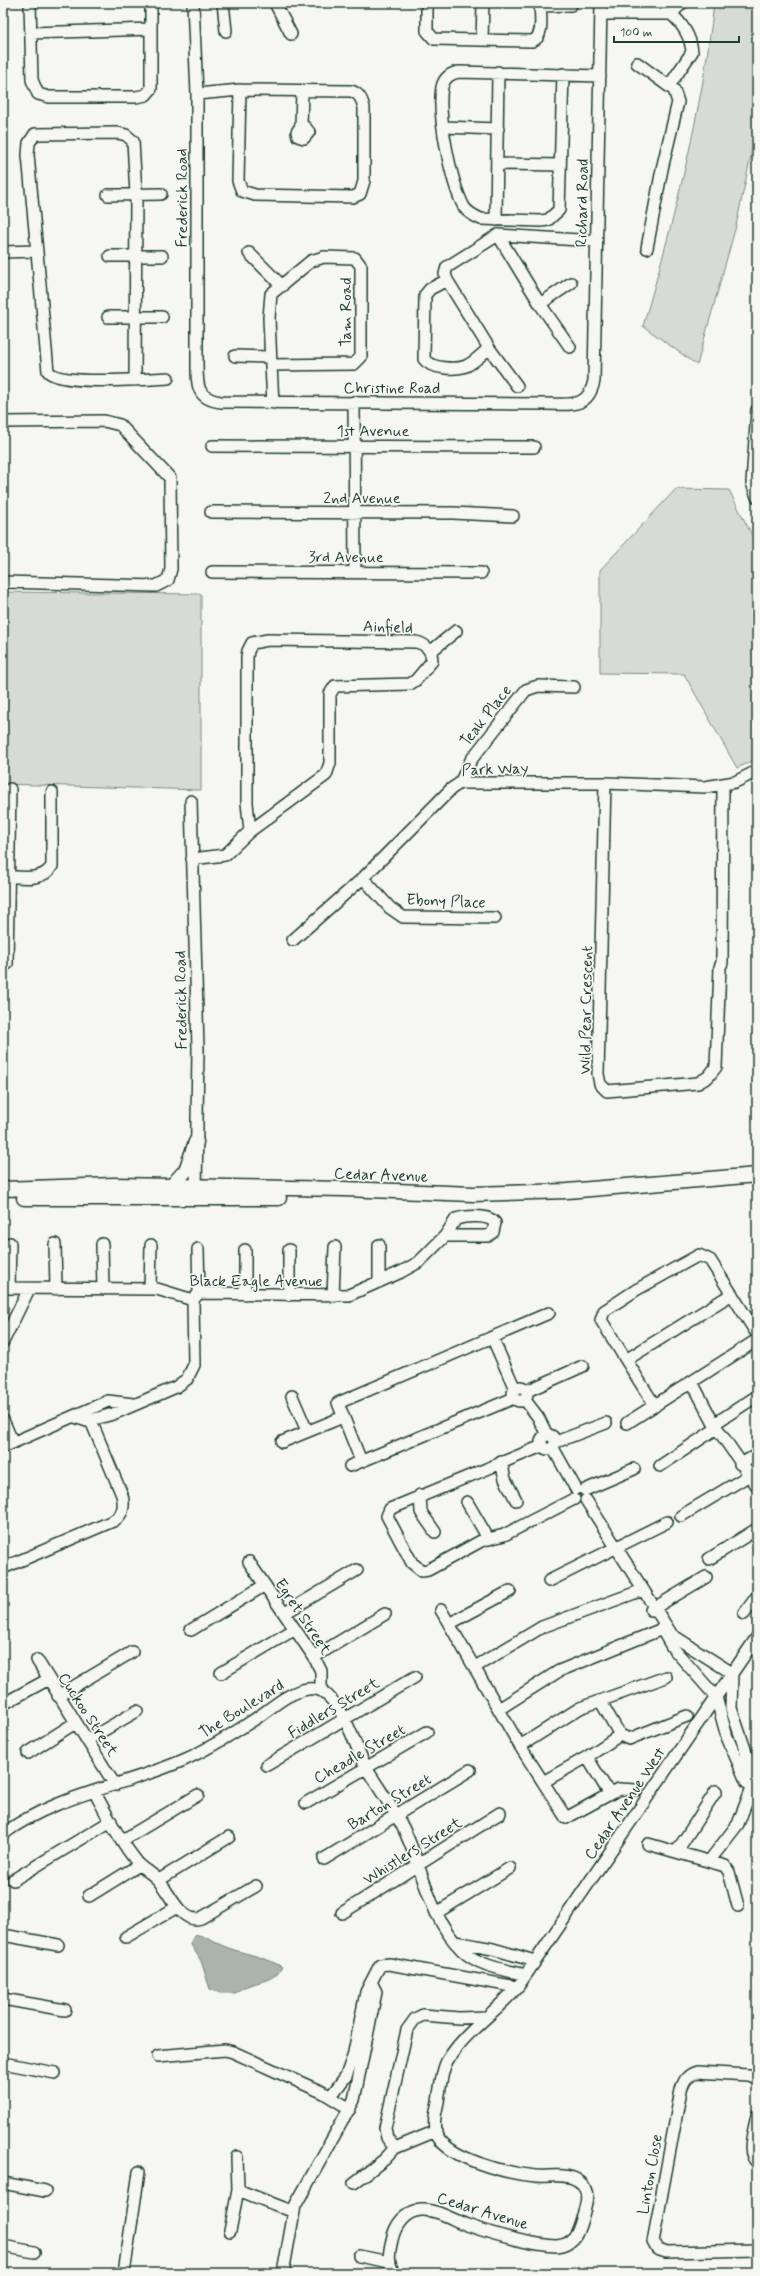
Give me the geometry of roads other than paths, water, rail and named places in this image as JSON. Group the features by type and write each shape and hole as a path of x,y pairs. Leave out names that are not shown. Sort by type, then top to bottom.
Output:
{"main road":[{"path":"171,1187 186,1170 196,1142"},
{"name":"Cedar Avenue","path":"3,1198 344,1189 473,1194 567,1191 757,1175"},
{"name":"Cedar Avenue","path":"3,1189 114,1185 171,1187 196,1193 428,1200 575,1197 668,1190 757,1180"}],"street":[{"path":"30,3 32,80 38,94 49,96 136,98 146,95 151,89 151,3"},
{"name":"Frederick Road","path":"193,3 197,94 196,365 198,384 201,393"},
{"path":"224,3 226,31"},
{"path":"275,3 291,34"},
{"path":"427,3 427,31 431,38 439,40 534,41 540,34 540,4 571,5"},
{"path":"482,40 483,3"},
{"name":"Richard Road","path":"584,400 590,394 594,381 601,3"},
{"path":"601,14 671,14 682,3"},
{"path":"669,86 692,52 686,32 671,14"},
{"path":"31,33 151,29"},
{"path":"637,63 669,86 677,95 678,108 662,169 647,248"},
{"path":"562,74 560,203 557,213 545,221 481,219 473,215 464,207 445,144 442,87 448,76 459,72 498,72 562,74 600,76"},
{"path":"496,220 498,164 498,72"},
{"path":"197,94 240,90 302,91 351,92 360,97 364,108 364,181 362,192 357,196 249,195 242,192 238,181 240,90"},
{"path":"301,126 302,91"},
{"path":"443,127 498,129"},
{"path":"135,380 136,194 135,150 133,141 129,137 118,133 35,134 29,142 28,155 45,349 50,374 63,379 135,380 168,378"},
{"path":"498,164 560,166"},
{"path":"108,195 161,194"},
{"path":"489,348 472,362 462,367 433,366 424,359 425,295 446,275 452,262 498,235 596,241"},
{"path":"498,235 540,304 570,347"},
{"path":"3,252 36,251"},
{"path":"249,253 282,286"},
{"path":"110,256 162,256"},
{"name":"Tam Road","path":"235,356 270,361 354,364 361,357 361,266 356,258 319,258 311,261 271,294 269,300 270,361 273,402"},
{"path":"446,275 489,348 517,386"},
{"path":"540,304 571,283"},
{"path":"108,317 162,317"},
{"name":"Christine Road","path":"201,393 214,401 574,404 584,400"},
{"path":"354,402 355,572"},
{"path":"757,410 752,483 757,497"},
{"path":"3,422 116,423 170,478 172,521 171,575 162,585 66,585 3,582"},
{"name":"1st Avenue","path":"212,446 355,445 534,447"},
{"name":"2nd Avenue","path":"211,512 355,514 453,513 513,516"},
{"name":"3rd Avenue","path":"212,572 481,574"},
{"path":"430,652 456,631"},
{"name":"Ainfield","path":"192,859 223,855 250,831 328,772 330,763 330,694 335,686 410,684 429,666 432,661 430,652 426,646 416,642 268,640 252,643 247,657 248,803 250,831"},
{"name":"Teak Place","path":"460,783 471,760 526,690 538,686 574,687"},
{"name":"Park Way","path":"293,940 363,878 450,789 460,783 605,783 705,787 735,782 757,771"},
{"name":"Wild Pear Crescent","path":"605,783 598,1074 602,1087 607,1091 698,1083 714,1072 717,1060 720,967 718,963 721,930 719,896 721,891 723,785"},
{"path":"7,964 7,876 10,789"},
{"path":"7,876 46,875 52,866 52,792"},
{"name":"Frederick Road","path":"191,801 198,1048 196,1193"},
{"name":"Ebony Place","path":"363,878 396,913 403,916 495,918"},
{"name":"Black Eagle Avenue","path":"6,1288 150,1289 196,1297 245,1294 349,1295 380,1282 419,1262 445,1236"},
{"path":"6,1288 10,1243"},
{"path":"55,1244 56,1289"},
{"path":"102,1244 103,1289"},
{"path":"150,1245 150,1289"},
{"path":"379,1245 380,1282"},
{"path":"333,1296 335,1247"},
{"path":"75,1417 91,1421 179,1385 191,1373 194,1364 198,1249"},
{"path":"245,1250 245,1294"},
{"path":"289,1250 289,1294"},
{"path":"655,1406 601,1320 604,1311 636,1290 699,1255 710,1260 757,1334"},
{"path":"3,1342 29,1289"},
{"path":"626,1360 732,1294"},
{"path":"361,1461 338,1403 549,1313"},
{"path":"492,1338 522,1398 580,1496 654,1609 672,1647 716,1698 731,1749 743,1759"},
{"path":"627,1423 757,1340"},
{"path":"350,1466 522,1398 582,1366"},
{"path":"692,1382 715,1426 748,1476 757,1486"},
{"path":"292,1396 307,1432"},
{"path":"660,1466 757,1396"},
{"path":"3,1420 8,1445 75,1417 108,1401 135,1404"},
{"path":"282,1442 343,1417"},
{"path":"3,1568 113,1521 122,1512 124,1503 122,1495 91,1421"},
{"path":"606,1423 548,1442 420,1495 390,1509 387,1516 417,1568 422,1571 428,1570 488,1538 504,1534 634,1470"},
{"path":"740,1464 757,1455"},
{"path":"501,1462 505,1479 516,1500"},
{"path":"681,1516 748,1476"},
{"path":"420,1495 421,1512 435,1532"},
{"path":"467,1502 488,1538"},
{"path":"549,1580 667,1522"},
{"path":"708,1559 757,1529"},
{"path":"615,1548 640,1591 654,1609"},
{"name":"Egret Street","path":"249,1562 314,1657 322,1675 321,1690"},
{"path":"285,1613 357,1570"},
{"path":"654,1609 706,1577"},
{"path":"191,1630 265,1585"},
{"path":"449,1624 510,1591"},
{"path":"475,1667 546,1625 640,1591"},
{"path":"744,1614 757,1596"},
{"path":"441,1610 520,1746 566,1818 609,1793 623,1788 636,1790"},
{"path":"314,1657 385,1614"},
{"path":"664,1628 672,1635 732,1673 731,1697 733,1716 752,1790 734,1831 710,1860"},
{"path":"499,1709 563,1669 664,1628"},
{"path":"221,1673 295,1629"},
{"name":"Cedar Avenue West","path":"485,2016 507,1999 526,1975 757,1637"},
{"path":"58,1696 132,1652"},
{"name":"Cuckoo Street","path":"37,1660 47,1680 115,1785"},
{"name":"Fiddlers Street","path":"268,1765 344,1718 415,1677"},
{"path":"520,1746 580,1708 602,1702 666,1677"},
{"path":"3,1704 47,1680"},
{"name":"The Boulevard","path":"3,1834 40,1810 160,1770 202,1751 250,1723 294,1693 310,1689 321,1690"},
{"path":"321,1690 334,1703 344,1718 366,1766 397,1816 409,1840 436,1913 455,1942 464,1952 488,1966 526,1975"},
{"path":"602,1702 620,1735 626,1739 633,1739 687,1716"},
{"path":"87,1740 137,1711"},
{"path":"722,1720 733,1716"},
{"path":"28,1753 75,1723"},
{"name":"Cheadle Street","path":"306,1803 366,1766 427,1732"},
{"path":"543,1782 587,1757 620,1735"},
{"path":"587,1757 609,1793"},
{"name":"Barton Street","path":"324,1860 470,1770"},
{"path":"94,1791 139,1865 159,1880 177,1907 189,1918 195,1920 256,1886"},
{"path":"677,1851 716,1791"},
{"path":"123,1840 198,1795"},
{"name":"Whistlers Street","path":"342,1913 500,1813"},
{"path":"13,1880 111,1821"},
{"path":"159,1880 229,1837"},
{"path":"648,1844 710,1860 727,1868 738,1906"},
{"path":"89,1896 139,1865"},
{"path":"436,1913 510,1868"},
{"path":"126,1937 177,1907"},
{"path":"3,1935 58,1945"},
{"path":"455,1942 493,1949 535,1961"},
{"path":"330,2096 346,2076 353,2057 366,1992 372,1984 378,1968 383,1964 517,1987"},
{"path":"284,2273 294,2212 304,2188 350,2109 359,2080 376,1992 372,1984"},
{"path":"3,1999 65,2010"},
{"path":"395,2148 387,2138 385,2128 405,2036 409,2025 415,2019 423,2016 459,2018 485,2016"},
{"path":"354,2183 385,2159 395,2148 436,2131 435,2114 445,2067 460,2045 485,2016"},
{"path":"158,2056 190,2052 230,2051 330,2096 350,2109"},
{"path":"3,2063 55,2073"},
{"name":"Linton Close","path":"757,2078 748,2075 697,2072 686,2078 681,2090 653,2242 657,2249 666,2252 757,2250"},
{"path":"346,2076 359,2080"},
{"path":"757,2115 751,2150 753,2158 757,2162"},
{"name":"Cedar Avenue","path":"389,2262 390,2248 396,2228 406,2216 416,2211 433,2212 490,2233 516,2240 553,2246 565,2244 578,2232 587,2197 584,2185 578,2180 568,2177 528,2175 465,2158 447,2148 436,2131"},
{"path":"230,2231 238,2190 237,2157"},
{"path":"124,2273 140,2172"},
{"path":"3,2183 45,2191"},
{"path":"238,2190 294,2212"},
{"path":"3,2246 34,2252"},
{"path":"359,2256 389,2262 395,2273"}]}
